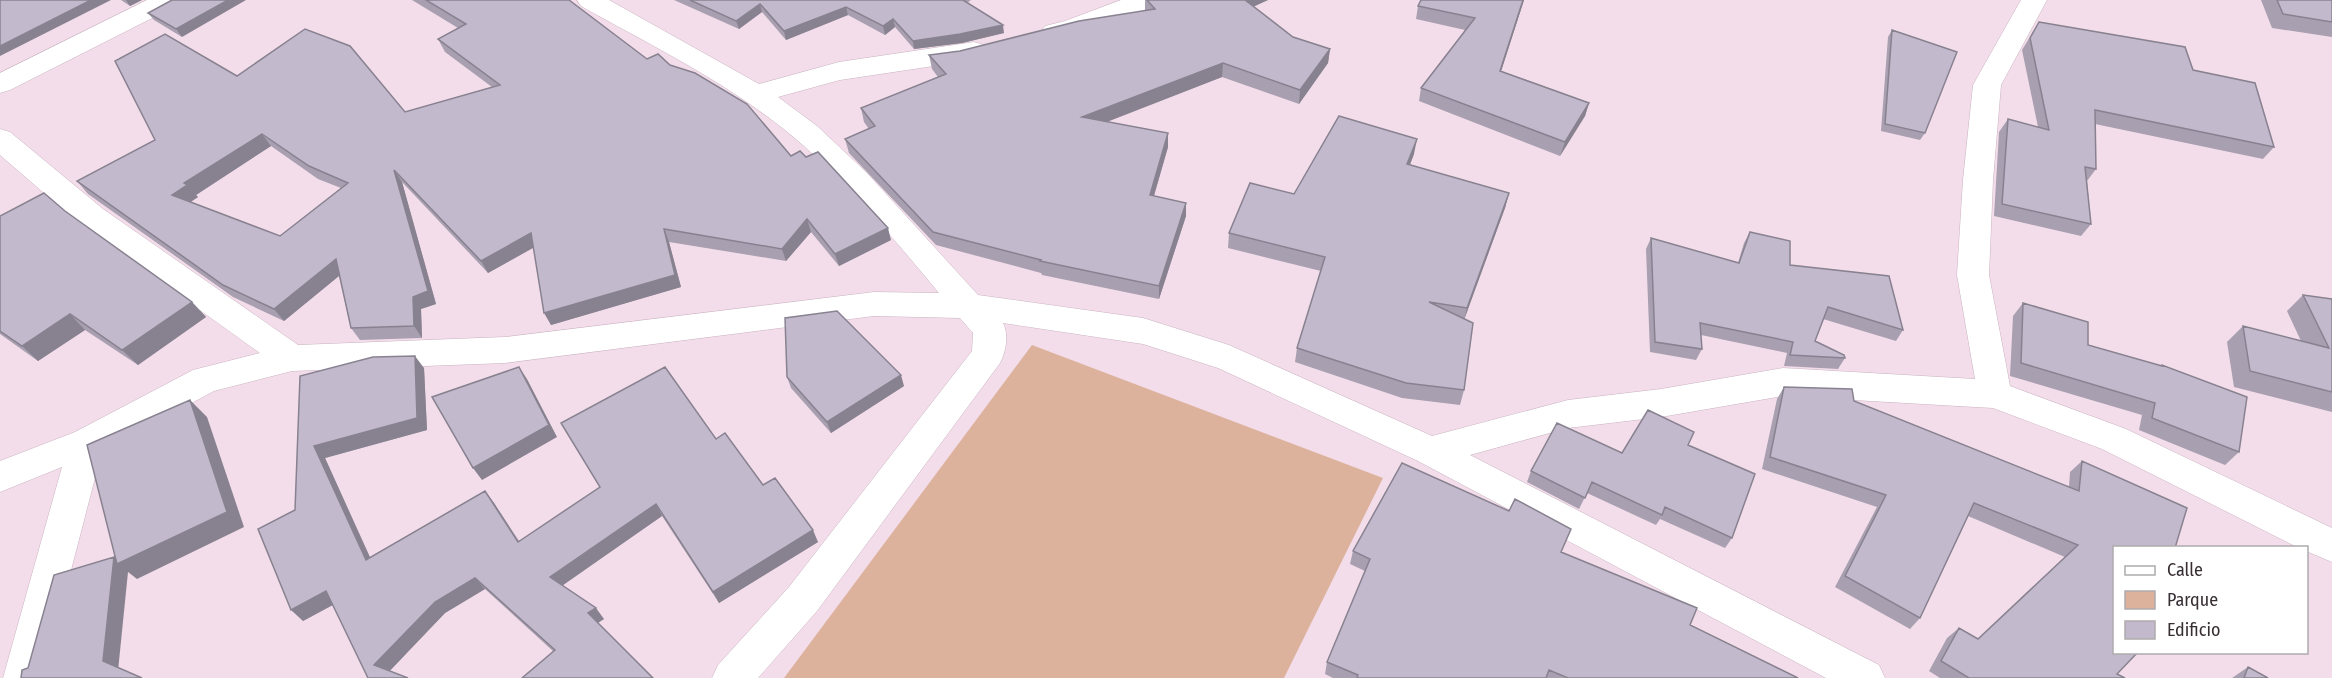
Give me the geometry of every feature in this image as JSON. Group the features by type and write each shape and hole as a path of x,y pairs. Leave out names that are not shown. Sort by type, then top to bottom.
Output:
{"street":[{"path":"0,84 167,0"},
{"path":"590,0 755,94 806,132 881,204 990,330 988,354 803,599 732,678"},
{"path":"1995,394 1973,275 1987,85 2034,0"},
{"path":"1028,38 1072,28 1129,2"},
{"path":"755,94 839,70 962,54 995,46"},
{"path":"0,139 92,217 292,358"},
{"path":"0,477 87,442 205,380 292,358 505,350 874,303 969,306 1143,331 1229,358 1430,451 1865,678"},
{"path":"1430,451 1568,414 1661,403 1783,382 1995,394 2114,439 2332,546"},
{"path":"23,678 87,442"}],"green space":[{"path":"1032,345 1383,478 1284,678 784,678"}],"building":[{"path":"0,0 91,0 0,46"},
{"path":"172,0 228,0 176,29 148,13"},
{"path":"426,0 569,0 647,59 658,54 670,65 695,73 747,104 791,156 800,151 806,157 818,152 888,228 835,254 807,219 782,249 664,229 675,275 544,313 531,233 481,261 394,170 428,291 413,297 414,326 351,328 336,259 274,309 223,285 77,181 155,140 115,61 165,34 237,76 305,29 350,46 405,112 500,85 438,39 466,24","holes":["262,134 309,166 348,183 280,236 172,195 187,185 184,183"]},
{"path":"690,0 963,0 1003,25 913,41 893,19 883,26 846,7 784,31 760,4 736,21"},
{"path":"1147,0 1245,0 1293,37 1330,49 1300,90 1223,63 1082,117 1168,133 1150,195 1186,203 1159,286 1040,261 933,232 845,139 875,126 861,108 946,74 929,55 960,51 1079,21 1155,9"},
{"path":"1421,0 1523,0 1500,71 1589,103 1565,142 1421,88 1475,18 1418,6"},
{"path":"2277,0 2332,0 2332,22 2283,14"},
{"path":"2039,22 2185,47 2193,70 2255,83 2274,147 2095,110 2096,169 2085,167 2091,224 2002,204 2008,119 2049,130 2030,38"},
{"path":"1892,30 1957,52 1925,133 1885,124"},
{"path":"1339,116 1417,139 1407,164 1509,193 1467,308 1429,302 1473,323 1464,390 1406,383 1297,348 1325,257 1229,233 1250,183 1294,194"},
{"path":"44,193 65,211 192,302 122,350 70,314 22,346 0,331 0,216"},
{"path":"1750,232 1790,241 1790,265 1889,276 1903,330 1828,307 1815,341 1844,355 1845,358 1790,355 1793,342 1700,323 1702,349 1655,342 1651,238 1739,263"},
{"path":"2303,295 2332,299 2332,392 2250,371 2243,326 2329,348"},
{"path":"2023,303 2088,322 2088,345 2162,365 2247,397 2239,452 2152,418 2155,403 2021,363"},
{"path":"837,311 901,375 827,422 787,377 785,318"},
{"path":"415,356 417,418 314,446 366,560 485,491 518,542 600,487 561,423 665,367 716,439 725,433 763,485 775,478 813,530 713,592 656,504 550,577 596,608 588,613 653,678 522,678 555,650 475,578 435,602 374,665 408,678 368,678 326,591 291,610 258,529 295,510 300,376 373,357"},
{"path":"519,367 549,425 473,468 432,397"},
{"path":"1784,387 1852,389 1854,401 2079,491 2082,461 2187,508 2176,546 2113,546 2113,654 2136,654 2117,674 2125,678 1969,678 1941,661 1959,628 1978,639 2078,545 1974,503 1920,618 1845,576 1886,495 1770,457"},
{"path":"190,400 227,512 117,564 87,445"},
{"path":"1648,410 1694,432 1688,445 1755,474 1732,538 1665,507 1662,515 1592,482 1585,498 1531,471 1557,423 1622,453"},
{"path":"1402,463 1509,511 1515,499 1571,529 1561,552 1697,608 1690,625 1798,678 1568,678 1549,670 1546,678 1357,678 1358,675 1327,662 1370,559 1353,551"},
{"path":"114,557 103,661 142,678 21,678 22,670 28,668 54,575"},
{"path":"2248,667 2268,678 2244,678"}]}
